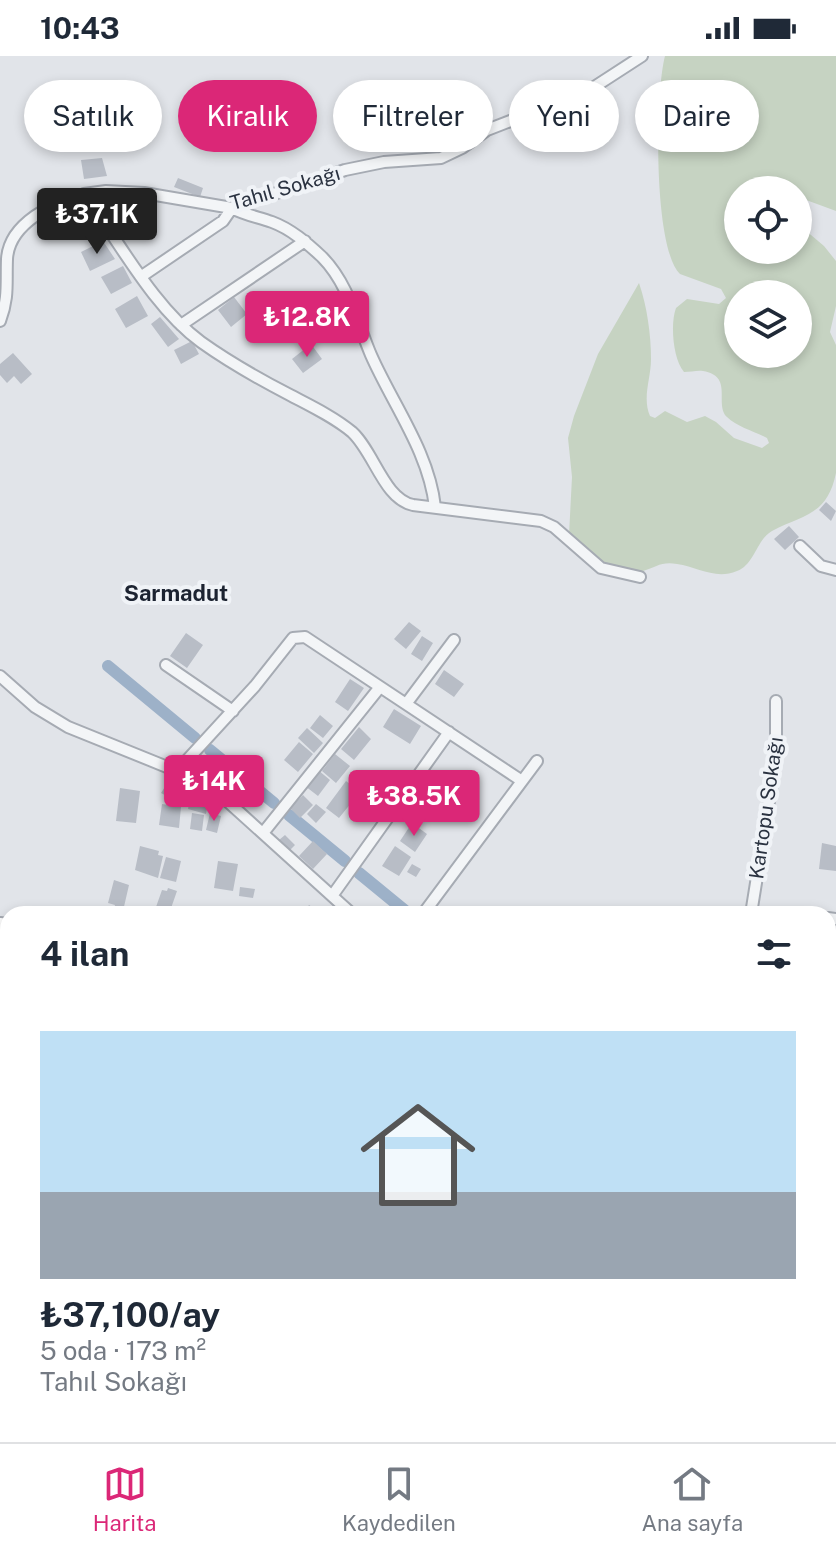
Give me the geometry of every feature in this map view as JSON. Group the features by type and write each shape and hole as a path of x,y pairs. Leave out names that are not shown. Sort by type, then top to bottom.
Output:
{"street":[{"name":"Tahıl Sokağı","path":"0,321 8,292 7,256 19,232 43,210 84,194 106,191 144,193 232,208 345,170 384,162 441,158 487,130 588,91 642,56"},
{"path":"84,194 181,325 233,363 350,430 369,452 399,500 541,521 554,527 601,568 640,577"},
{"path":"142,276 211,230 228,216 232,208 279,225 305,241 330,266 345,289 371,355 418,449 432,486 435,507"},
{"path":"181,325 305,241"},
{"path":"800,546 821,566 836,570"},
{"path":"177,771 298,636 305,637 522,781"},
{"path":"406,704 454,640"},
{"path":"166,665 233,711"},
{"path":"0,676 35,707 68,727 177,771 216,791 343,906"},
{"path":"263,833 380,687"},
{"name":"Kartopu Sokağı","path":"752,906 776,758 776,701"},
{"path":"332,896 449,732"},
{"path":"429,906 537,761"}],"green space":[{"path":"665,56 836,56 836,211 812,202 812,176 724,176 724,264 812,264 812,236 836,261 836,306 830,332 836,345 836,473 832,487 827,498 813,512 772,531 743,568 729,573 714,574 672,563 643,571 621,571 602,562 569,535 572,477 568,438 574,416 598,354 639,283 650,340 651,366 647,395 650,416 655,418 665,411 687,422 705,416 734,438 762,448 769,443 767,438 727,417 718,378 703,371 684,372 680,366 675,350 674,315 676,308 687,299 719,304 724,300 724,368 812,368 812,280 724,280 724,294 721,289 680,274 671,259 665,234 659,152 759,152 759,80 661,80"}],"building":[{"path":"102,158 107,176 84,179 81,160"},
{"path":"178,178 203,188 200,197 174,187"},
{"path":"103,241 115,259 90,271 81,252"},
{"path":"123,266 132,283 111,294 101,277"},
{"path":"137,296 148,316 126,328 115,309"},
{"path":"234,297 247,314 231,327 218,310"},
{"path":"160,317 179,339 168,347 151,324"},
{"path":"192,341 199,354 181,364 174,350"},
{"path":"311,344 322,359 303,373 292,359"},
{"path":"13,353 32,374 21,384 14,376 7,383 0,375 0,364"},
{"path":"826,502 836,511 831,521 819,510"},
{"path":"789,526 799,537 785,550 774,539"},
{"path":"409,622 421,631 406,649 394,639"},
{"path":"186,633 203,645 187,668 170,656"},
{"path":"422,636 433,643 422,661 411,654"},
{"path":"444,670 464,684 454,697 435,684"},
{"path":"350,679 364,688 348,711 335,702"},
{"path":"394,709 421,726 410,744 383,727"},
{"path":"320,715 333,726 323,738 310,728"},
{"path":"359,727 371,739 354,760 341,749"},
{"path":"307,728 323,743 314,753 298,738"},
{"path":"299,742 313,754 298,772 284,760"},
{"path":"335,754 350,766 336,783 322,771"},
{"path":"318,770 330,780 318,796 305,786"},
{"path":"346,781 360,792 339,818 326,808"},
{"path":"168,782 183,790 176,801 161,793"},
{"path":"120,788 140,791 136,823 116,821"},
{"path":"422,790 441,802 430,821 409,809"},
{"path":"191,793 209,798 206,814 188,809"},
{"path":"303,795 313,805 300,818 290,808"},
{"path":"162,804 181,807 179,828 159,825"},
{"path":"316,804 326,812 316,823 307,814"},
{"path":"192,813 204,815 202,831 190,829"},
{"path":"210,813 221,816 217,833 206,830"},
{"path":"412,823 427,834 415,852 400,841"},
{"path":"285,835 295,845 289,851 279,840"},
{"path":"313,841 327,854 313,869 299,856"},
{"path":"822,843 836,846 836,871 819,869"},
{"path":"140,846 159,851 158,855 163,856 158,878 135,870"},
{"path":"395,846 411,857 399,876 382,866"},
{"path":"166,857 181,861 176,882 160,878"},
{"path":"218,861 238,864 233,891 214,888"},
{"path":"412,864 421,869 416,877 407,872"},
{"path":"114,880 129,885 124,906 108,903"},
{"path":"240,887 255,889 253,898 239,896"},
{"path":"168,888 177,891 172,906 156,906 162,890 167,891"}],"waterway":[{"path":"108,666 195,738"},
{"path":"210,750 274,803"},
{"path":"289,815 345,861"},
{"path":"359,873 399,906"}],"district":[{"name":"Sarmadut","path":"176,593"}]}
